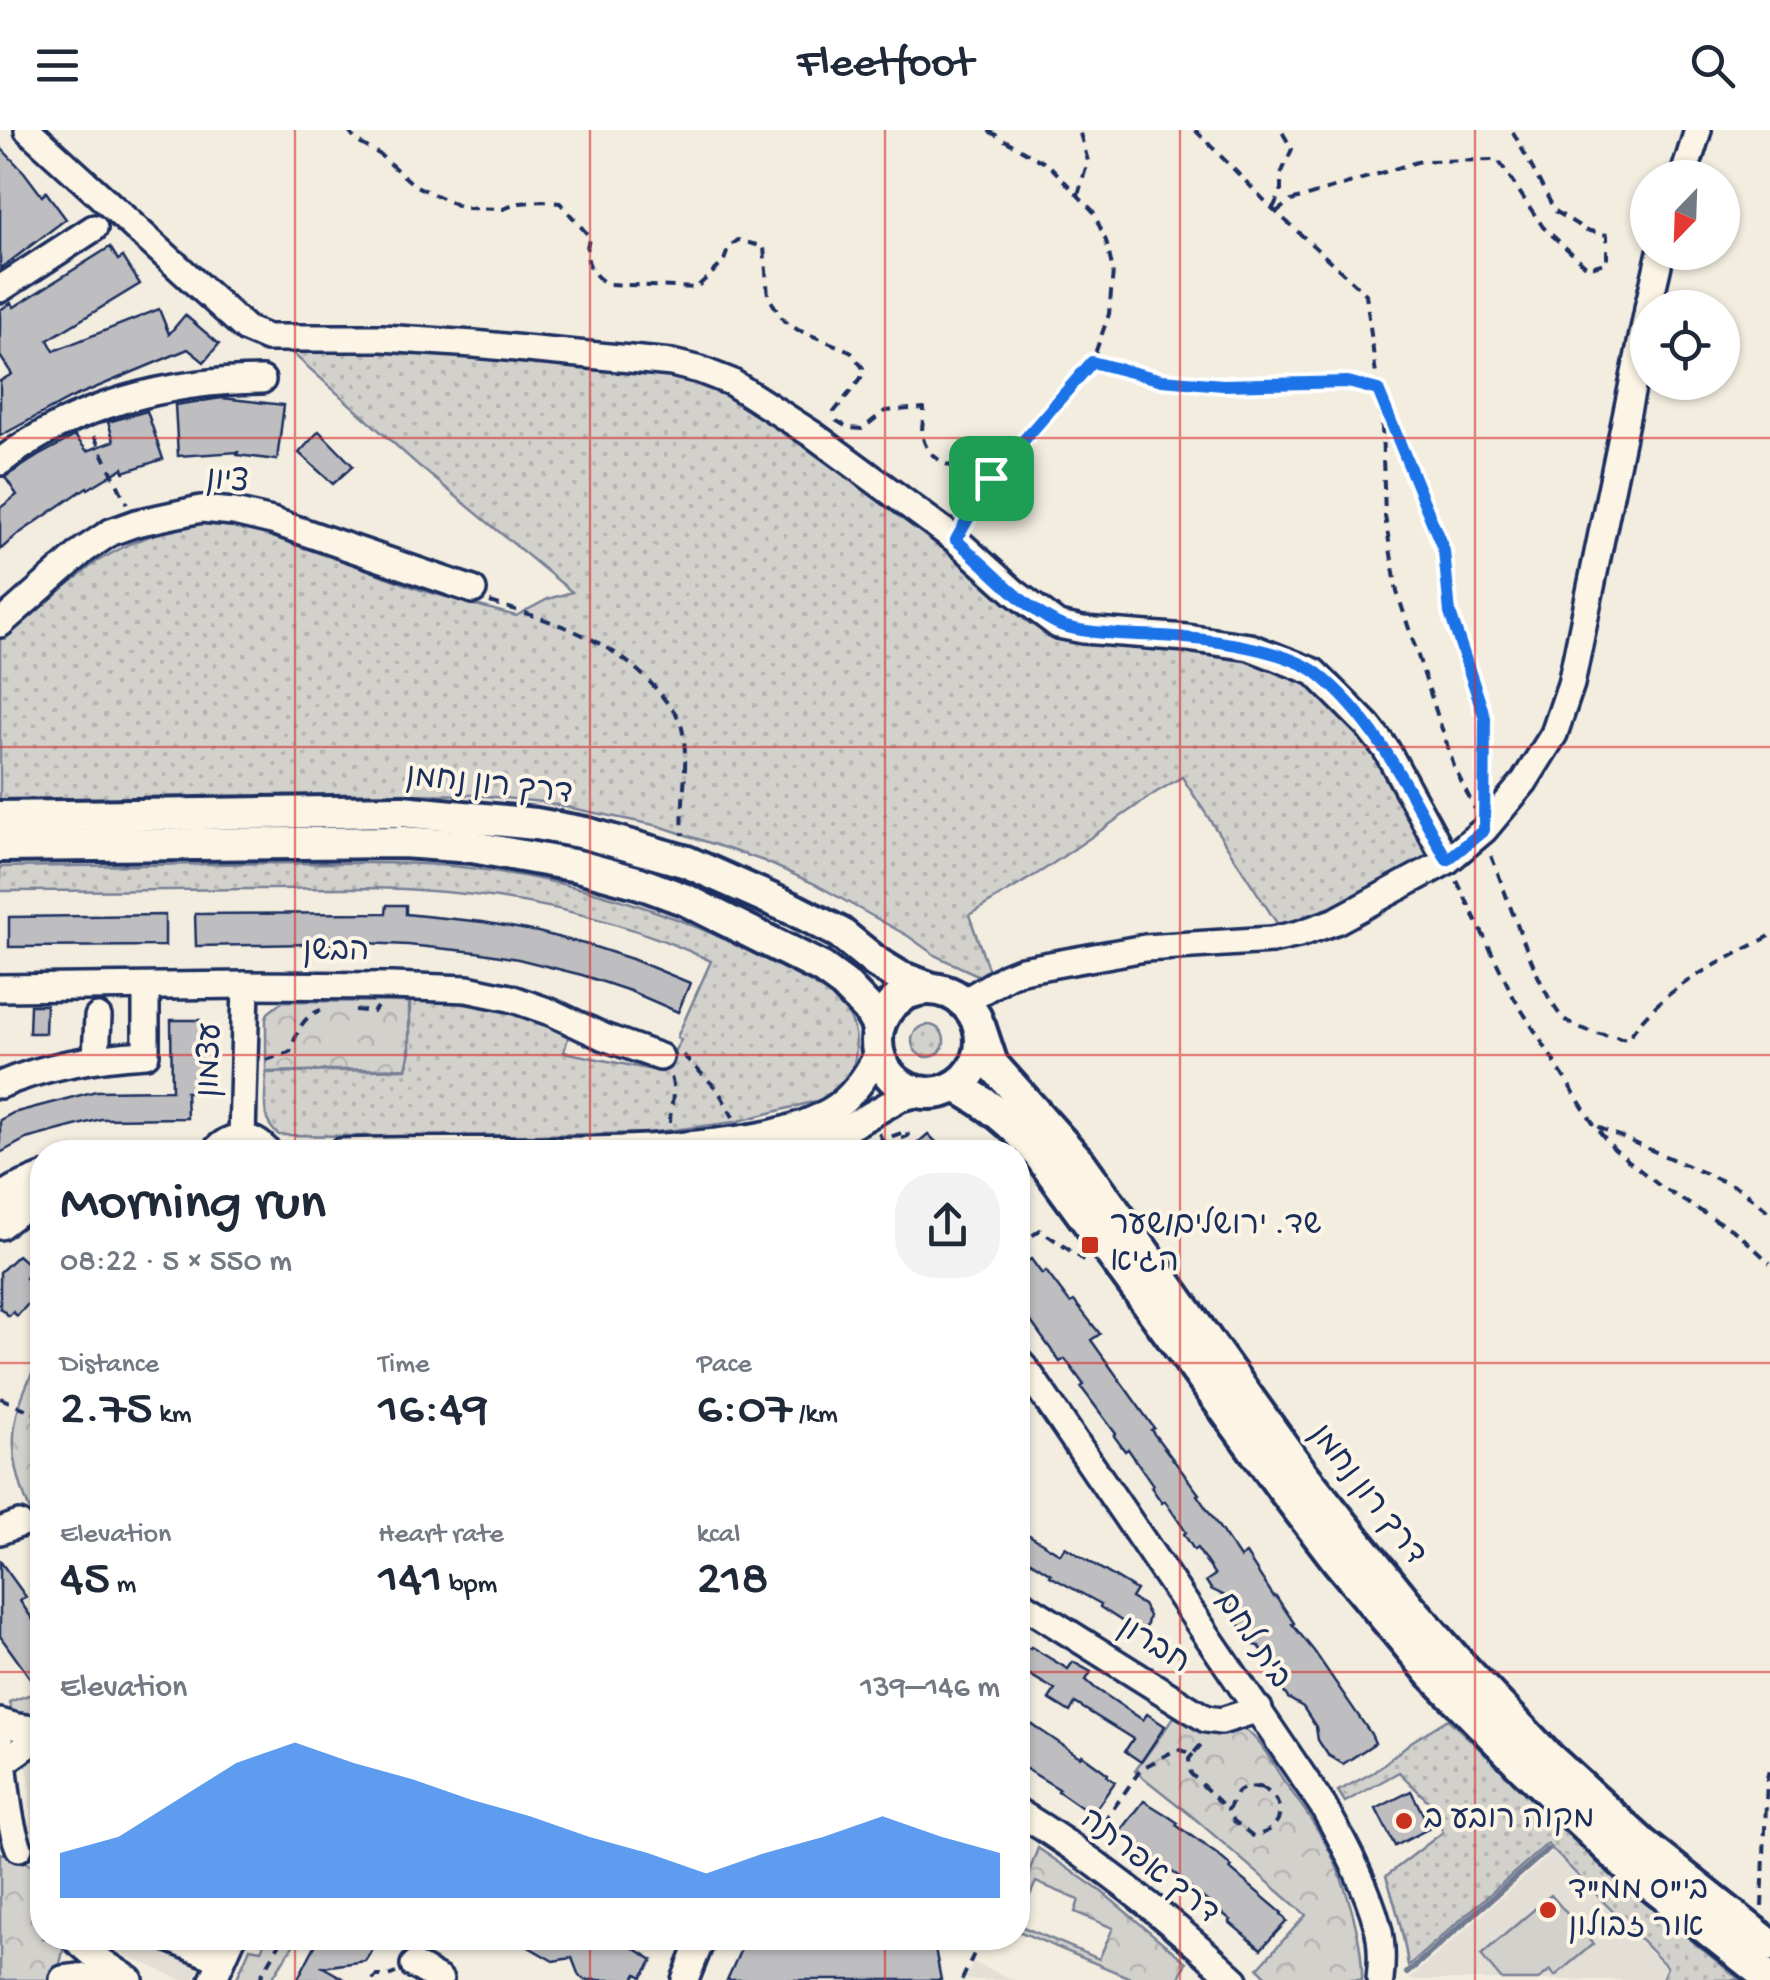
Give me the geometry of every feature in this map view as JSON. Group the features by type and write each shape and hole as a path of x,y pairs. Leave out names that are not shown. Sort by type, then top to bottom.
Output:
{"main road":[{"name":"דרך רון נחמן","path":"0,817 402,811 536,824 604,838 687,862 840,933 877,963 933,989"},
{"name":"דרך רון נחמן","path":"0,846 403,842 472,847 578,866 686,900 822,968 868,1009 878,1040"},
{"path":"933,989 949,992 964,1002 980,1028 981,1044 971,1072 956,1086 934,1093 900,1084 890,1076 878,1040 884,1014 892,1003 917,990 933,989"},
{"name":"דרך רון נחמן","path":"980,1028 992,1064 1081,1164 1304,1476 1455,1660 1546,1754 1644,1844 1766,1934"},
{"name":"דרך רון נחמן","path":"956,1086 989,1104 1028,1140"},
{"name":"דרך רון נחמן","path":"1030,1143 1282,1488 1432,1674 1512,1757 1626,1865 1770,1979"}],"street":[{"path":"28,130 246,328 267,338 382,338 474,344 672,363 700,370 730,382 815,436 956,540 1058,625 1250,647 1314,672 1368,726 1386,750 1447,860"},
{"path":"1689,160 1698,130"},
{"path":"0,290 94,228"},
{"path":"0,462 66,420 118,400 191,384 262,380"},
{"path":"964,1002 1022,970 1145,948 1272,940 1336,922 1447,860 1484,830 1524,782 1554,734 1572,684 1630,398"},
{"name":"ציון","path":"0,624 84,550 111,532 201,510 234,512 272,521 476,594"},
{"name":"הבשן","path":"0,988 246,985 467,989 510,998 604,1036 668,1054"},
{"name":"עצמון","path":"246,985 263,1140"},
{"path":"0,1085 96,1057 146,1054 146,987"},
{"path":"96,1057 98,1017"},
{"path":"733,1140 793,1127 828,1113 848,1098 868,1071 878,1040"},
{"path":"820,1140 838,1134 900,1098 922,1092"},
{"path":"0,1197 30,1182"},
{"path":"0,1226 21,1210 30,1210"},
{"name":"בית לחם","path":"1030,1375 1324,1806 1378,1925 1380,1980"},
{"name":"חברון","path":"1030,1609 1206,1719 1221,1721 1258,1709"},
{"path":"0,1722 30,1730"},
{"path":"9,1846 12,1832 2,1753 30,1738"},
{"name":"דרך אפרתה","path":"1030,1820 1152,1908 1235,1980"},
{"path":"62,1980 74,1950"},
{"path":"91,1950 130,1980"},
{"path":"685,1980 697,1950"},
{"path":"414,1965 440,1980"},
{"path":"62,1980 80,1976 108,1980"}],"path":[{"path":"348,130 356,141 379,154 414,184 462,208 503,209 520,202 560,203 590,237 586,247 591,270 598,280 608,284 696,288 723,263 729,247 738,240 764,246 768,296 784,321 850,351 863,368 861,378 834,412 836,420 849,428 862,429 885,411 924,408 922,432 928,451 944,464 991,478"},
{"path":"956,540 991,478 1092,362 1109,314 1113,271 1093,211 1050,166 988,130"},
{"path":"1078,195 1088,161 1079,130"},
{"path":"1195,130 1366,294 1378,390 1385,516 1397,592 1455,769 1484,830"},
{"path":"1275,210 1281,193 1281,174 1292,149 1281,130"},
{"path":"1275,210 1291,201 1420,161 1498,160 1544,227 1588,268 1608,262 1608,234 1586,230 1555,210 1512,130"},
{"path":"1092,362 1162,380 1223,385 1348,382 1378,390"},
{"path":"1378,390 1444,551 1450,613 1485,718 1486,844 1523,941 1564,1019 1605,1036 1628,1038 1641,1018 1672,991 1770,936"},
{"path":"83,414 136,523"},
{"path":"476,594 570,627 595,640 632,664 658,691 682,722 687,762 684,848"},
{"path":"1447,860 1514,998 1594,1125 1614,1149 1662,1187 1738,1234 1770,1263"},
{"path":"345,1008 374,1012 391,986"},
{"path":"263,1062 290,1052 304,1020 328,1008"},
{"path":"670,1134 674,1098 668,1054 700,1070 730,1106 736,1122"},
{"path":"1594,1125 1741,1189 1770,1213"},
{"path":"880,1136 882,1140 906,1132 908,1136 898,1140"},
{"path":"1030,1237 1040,1230 1085,1261"},
{"path":"0,1398 30,1411"},
{"path":"1092,1840 1140,1770 1177,1749"},
{"path":"1193,1754 1189,1760 1190,1774 1253,1836 1266,1834 1280,1814 1278,1801 1260,1786 1237,1792 1228,1810"},
{"path":"1766,1934 1770,1766"},
{"path":"259,1980 276,1950"},
{"path":"962,1980 975,1950"}],"shaded area":[{"path":"19,1732 30,1734 30,1805"},
{"name":"בי\"ס ממ\"ד אור זבולון","path":"1553,1852 1665,1968 1661,1980 1408,1980"},
{"path":"113,1950 207,1950 194,1980 182,1980"},
{"path":"973,1962 1014,1980 965,1980"}],"green space":[{"path":"366,349 652,374 703,383 735,397 937,541 1018,615 1038,628 1084,642 1244,659 1290,673 1314,687 1335,705 1372,753 1428,857 1341,912 1282,931 1182,777 969,915 990,974 984,978 936,956 815,884 764,861 659,826 542,802 476,795 402,794 0,803 0,639 96,562 168,529 202,524 236,527 286,539 421,590 516,616 548,599 572,592 418,465 291,352"},
{"path":"400,863 482,870 570,886 656,911 738,946 831,996 842,1005 854,1030 853,1064 841,1085 820,1100 735,1122 649,1133 279,1135 266,1115 266,1073 406,1069 410,1056 410,1002 441,1000 527,1015 569,1034 564,1052 662,1072 681,1040 677,1037 711,961 641,932 568,911 456,893 355,888 0,891 0,867"},
{"path":"283,1001 409,1002 406,1068 266,1072 266,1018"},
{"path":"928,1025 939,1030 944,1041 939,1052 928,1057 917,1052 912,1041 917,1030"},
{"path":"29,1381 30,1509 16,1467 14,1447 20,1404"},
{"path":"30,1694 30,1715 14,1719 9,1702"},
{"path":"1174,1717 1196,1727 1243,1728 1265,1751 1317,1829 1338,1869 1356,1925 1362,1980 1270,1980 1258,1968 1306,1915 1135,1771"},
{"path":"1448,1719 1627,1888 1740,1980 1662,1980 1667,1967 1547,1844 1408,1966 1386,1876 1443,1832 1429,1802 1399,1772 1345,1802 1338,1791 1374,1772"},
{"path":"1038,1848 1102,1892 1186,1962 1178,1980 1135,1980 1030,1936 1030,1930 1099,1959 1113,1928 1075,1912 1079,1900 1036,1882 1030,1895 1030,1870"},
{"path":"0,1853 30,1865 30,1950 63,1950 51,1980 0,1980"},
{"path":"1551,1895 1593,1944 1555,1976 1550,1970 1538,1980 1502,1980 1481,1955"},
{"path":"249,1950 290,1950 271,1980 236,1980"}],"building":[{"path":"0,147 42,196 46,192 66,219 0,269"},
{"path":"110,247 118,260 123,257 140,284 48,340 54,351 159,309 169,334 185,315 219,344 204,362 188,349 71,398 0,436 0,381 12,374 0,356 0,310 11,303 14,307"},
{"path":"222,398 284,405 277,460 237,455 238,452 178,456 175,405"},
{"path":"147,411 163,459 124,472 123,468 87,487 0,550 0,508 17,495 5,477 75,436 87,451 114,441 108,422"},
{"path":"319,431 353,466 333,484 299,453"},
{"path":"387,905 406,905 406,914 538,932 632,959 690,983 678,1012 582,975 476,952 364,943 196,946 195,914 386,913"},
{"path":"165,915 165,946 9,947 9,917"},
{"path":"30,1005 46,1005 45,1033 29,1033"},
{"path":"171,1020 200,1020 201,1092 186,1092 187,1118 101,1119 26,1139 0,1153 0,1120 13,1113 96,1091 172,1090"},
{"path":"18,1255 30,1266 26,1278 30,1282 30,1302 17,1316 13,1312 9,1316 0,1308 0,1272"},
{"path":"1030,1260 1042,1274 1046,1271 1100,1334 1091,1340 1154,1428 1151,1430 1240,1558 1246,1554 1375,1743 1343,1764 1328,1755 1303,1707 1288,1698 1279,1685 1272,1649 1265,1654 1259,1646 1251,1644 1225,1596 1211,1589 1206,1581 1215,1575 1197,1548 1194,1550 1165,1501 1162,1503 1128,1449 1125,1451 1114,1436 1065,1359 1060,1362 1030,1320"},
{"path":"1030,1535 1060,1554 1065,1547 1136,1590 1131,1598 1143,1605 1149,1616 1146,1627 1134,1629 1030,1561"},
{"path":"0,1561 26,1597 20,1601 30,1616 30,1678 0,1636"},
{"path":"1031,1647 1068,1669 1073,1662 1091,1672 1086,1680 1095,1688 1143,1720 1147,1714 1165,1726 1141,1762 1125,1751 1133,1739 1075,1703 1070,1712 1049,1699 1055,1690 1030,1675"},
{"path":"1030,1723 1082,1755 1115,1782 1093,1813 1030,1771"},
{"name":"מקוה רובע ב","path":"1411,1791 1430,1828 1395,1846 1376,1809"},
{"path":"1144,1801 1218,1855 1282,1913 1287,1921 1261,1949 1181,1878 1120,1832"},
{"path":"313,1950 372,1950 365,1961 323,1967 346,1980 297,1980"},
{"path":"534,1950 637,1950 653,1960 642,1977 637,1974 633,1980 585,1980 579,1976 572,1958 553,1961"},
{"path":"741,1950 935,1950 941,1980 727,1980"}],"waterway":[{"path":"1407,1973 1547,1850"}],"place":[{"name":"שד. ירושלים/שער הגיא","path":"1090,1245"},
{"name":"מקוה רובע ב","path":"1404,1821"},
{"name":"בי\"ס ממ\"ד אור זבולון","path":"1548,1910"}],"route":[{"path":"1092,362 1162,380 1223,385 1348,382 1378,390 1444,551 1450,613 1485,718 1484,830 1447,860 1386,750 1368,726 1314,672 1250,647 1082,630 1058,625 1036,610 956,540 991,478 1092,362"}]}
